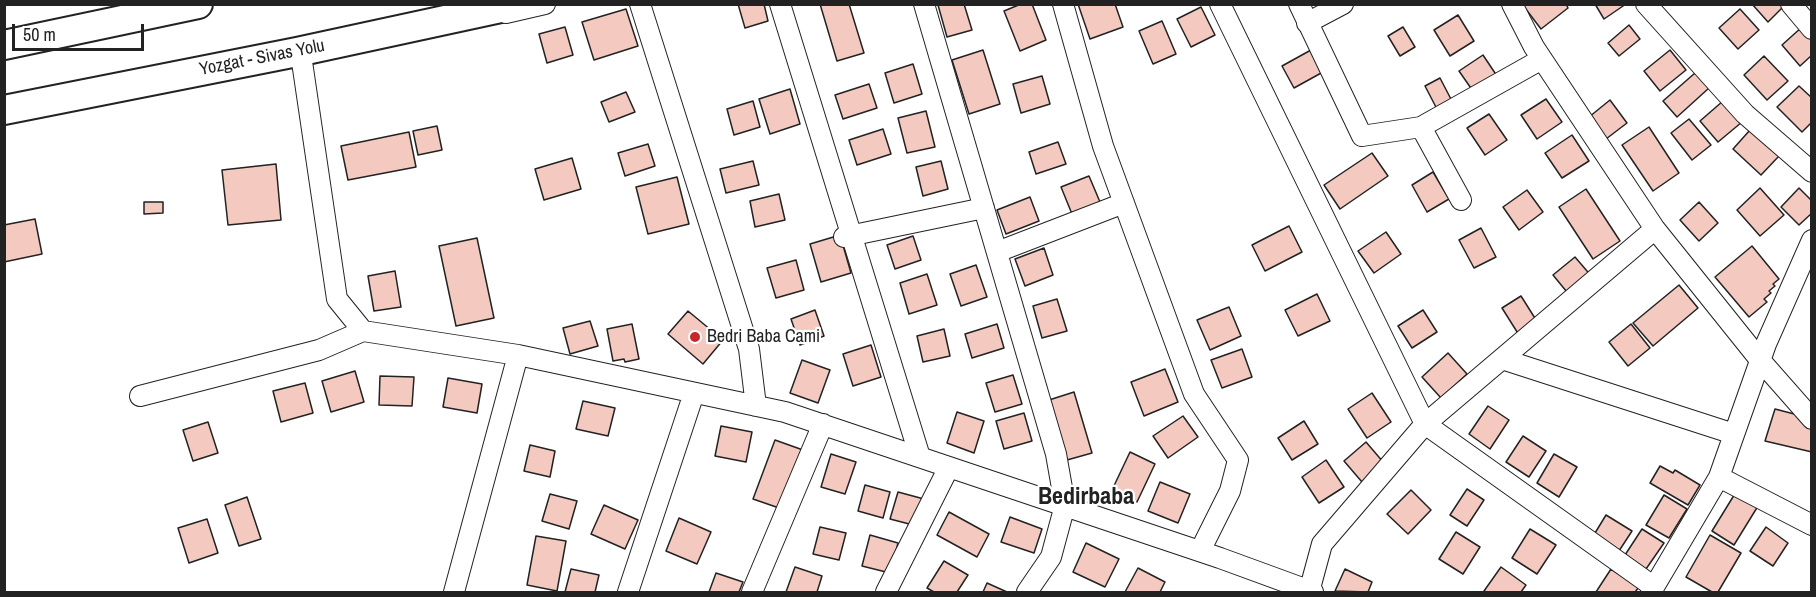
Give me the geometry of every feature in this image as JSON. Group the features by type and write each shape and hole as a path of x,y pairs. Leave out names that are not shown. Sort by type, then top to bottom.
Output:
{"highway":[{"path":"4,45 198,4"},
{"name":"Yozgat - Sivas Yolu","path":"4,110 519,4"}],"street":[{"path":"4,119 135,89 545,4"},
{"path":"640,4 749,349 756,406"},
{"path":"780,4 848,237 920,457"},
{"path":"924,4 1056,454 1065,505 1051,556 1027,592"},
{"path":"1063,4 1103,146 1194,394 1238,460 1230,491 1200,551"},
{"path":"1220,4 1425,424 1652,590 1719,477 1760,360 1812,240"},
{"path":"1299,4 1362,136 1421,128 1542,59"},
{"path":"1307,23 1342,4"},
{"path":"1512,4 1542,59 1655,228 1760,360 1812,418"},
{"path":"1646,4 1745,114 1812,172"},
{"path":"1791,4 1812,29"},
{"path":"300,55 337,298 363,331"},
{"path":"1421,128 1461,200"},
{"path":"997,252 1124,203"},
{"path":"848,237 984,208"},
{"path":"140,396 319,350 363,331 518,355 785,412 1200,551 1310,592 1322,544 1425,424 1655,228"},
{"path":"454,592 518,355"},
{"path":"1502,359 1734,434"},
{"path":"628,592 694,393"},
{"path":"752,592 823,424"},
{"path":"886,592 949,467"},
{"path":"1719,477 1812,525"}],"building":[{"path":"738,4 764,4 768,21 745,28"},
{"path":"820,4 849,4 864,53 837,61"},
{"path":"964,4 972,30 947,37 938,5"},
{"path":"1021,4 1032,4 1046,40 1020,51 1004,11"},
{"path":"1078,4 1115,4 1123,27 1090,39"},
{"path":"1522,4 1566,4 1568,8 1541,29"},
{"path":"1595,4 1626,4 1604,19"},
{"path":"1752,4 1786,4 1768,22"},
{"path":"1201,7 1215,35 1191,47 1177,19"},
{"path":"626,9 638,46 594,60 582,22"},
{"path":"1740,9 1759,30 1738,49 1719,28"},
{"path":"1458,15 1474,41 1450,56 1434,30"},
{"path":"1162,21 1176,54 1153,64 1139,31"},
{"path":"1629,25 1640,39 1619,56 1608,43"},
{"path":"565,27 573,55 547,63 539,34"},
{"path":"1403,27 1415,47 1400,56 1388,36"},
{"path":"1802,27 1812,37 1812,55 1800,66 1782,45"},
{"path":"983,50 1000,104 969,114 952,60"},
{"path":"1311,50 1323,72 1294,88 1282,66"},
{"path":"1670,50 1686,70 1660,91 1644,71"},
{"path":"1483,55 1499,79 1475,94 1459,71"},
{"path":"1764,56 1788,81 1767,100 1744,75"},
{"path":"913,64 922,94 894,103 885,73"},
{"path":"1695,73 1709,88 1677,117 1663,101"},
{"path":"1042,76 1050,104 1021,113 1013,84"},
{"path":"1440,78 1453,103 1438,111 1425,86"},
{"path":"869,84 877,108 843,119 835,95"},
{"path":"1799,86 1812,98 1812,122 1802,132 1777,107"},
{"path":"790,89 800,124 770,134 759,99"},
{"path":"626,92 635,112 609,122 601,102"},
{"path":"1546,99 1562,122 1537,139 1521,115"},
{"path":"1610,100 1627,123 1606,139 1589,117"},
{"path":"753,101 760,127 734,135 727,109"},
{"path":"1723,101 1742,122 1718,142 1700,121"},
{"path":"926,111 935,147 907,153 898,118"},
{"path":"1489,114 1507,140 1485,155 1467,128"},
{"path":"1689,119 1711,145 1692,160 1671,133"},
{"path":"437,126 442,150 418,155 413,131"},
{"path":"1649,127 1679,173 1653,191 1622,145"},
{"path":"883,129 891,154 857,165 849,140"},
{"path":"1750,130 1779,156 1761,175 1733,149"},
{"path":"409,132 416,167 348,180 341,146"},
{"path":"1572,135 1589,161 1562,178 1545,153"},
{"path":"1058,142 1066,164 1036,174 1029,152"},
{"path":"648,144 655,166 625,176 618,153"},
{"path":"1372,153 1388,176 1340,209 1324,185"},
{"path":"572,158 581,189 544,200 535,169"},
{"path":"753,161 759,185 726,193 720,169"},
{"path":"941,161 948,189 923,196 916,167"},
{"path":"276,164 281,220 228,225 222,170"},
{"path":"1433,172 1449,199 1427,212 1412,185"},
{"path":"1089,176 1100,202 1072,214 1061,187"},
{"path":"677,177 689,224 648,234 636,187"},
{"path":"1760,188 1784,215 1760,236 1737,210"},
{"path":"1799,188 1812,201 1812,213 1799,225 1781,207"},
{"path":"1586,189 1620,241 1593,259 1559,207"},
{"path":"1527,190 1543,212 1519,230 1503,207"},
{"path":"779,194 785,220 755,227 750,201"},
{"path":"1030,197 1039,221 1006,234 997,210"},
{"path":"144,202 163,202 163,213 144,214"},
{"path":"1699,202 1718,223 1699,241 1680,220"},
{"path":"35,219 42,254 4,262 4,225"},
{"path":"1289,226 1302,252 1265,271 1252,245"},
{"path":"1481,228 1496,257 1474,268 1459,240"},
{"path":"1386,232 1401,254 1374,273 1358,251"},
{"path":"840,235 851,273 821,282 810,244"},
{"path":"913,236 921,260 895,269 887,245"},
{"path":"477,238 494,318 456,326 439,246"},
{"path":"1752,246 1779,279 1769,291 1771,293 1764,299 1767,302 1749,317 1715,277"},
{"path":"1044,248 1053,275 1025,286 1015,259"},
{"path":"1575,257 1593,278 1571,297 1553,275"},
{"path":"796,260 804,290 776,298 767,268"},
{"path":"976,265 987,297 961,306 950,274"},
{"path":"395,271 401,307 374,311 368,276"},
{"path":"927,274 937,305 909,314 900,283"},
{"path":"1679,285 1698,308 1653,346 1633,323"},
{"path":"1317,294 1330,321 1298,336 1285,310"},
{"path":"1521,296 1538,323 1519,335 1502,308"},
{"path":"1057,299 1067,331 1042,338 1033,306"},
{"path":"1229,307 1241,336 1210,350 1197,320"},
{"path":"815,310 824,336 800,345 791,319"},
{"path":"1423,310 1437,332 1412,348 1398,326"},
{"name":"Bedri Baba Cami","path":"688,311 723,340 703,364 668,334"},
{"path":"590,321 598,346 570,354 563,328"},
{"path":"632,324 639,359 625,362 624,359 613,361 607,329"},
{"path":"997,324 1004,348 972,358 965,334"},
{"path":"1631,324 1650,348 1628,366 1609,342"},
{"path":"944,329 950,356 923,362 917,336"},
{"path":"871,345 881,377 853,386 843,354"},
{"path":"1242,349 1252,377 1222,388 1211,360"},
{"path":"1448,353 1467,374 1441,398 1422,377"},
{"path":"802,360 830,370 818,403 790,393"},
{"path":"1165,369 1178,402 1144,416 1131,382"},
{"path":"355,371 364,402 331,412 322,381"},
{"path":"1013,375 1022,404 995,412 986,383"},
{"path":"380,376 414,377 412,406 379,405"},
{"path":"448,378 482,384 477,413 443,407"},
{"path":"305,383 313,413 281,422 273,391"},
{"path":"1074,392 1092,453 1067,460 1049,400"},
{"path":"1372,393 1391,422 1367,438 1348,409"},
{"path":"583,401 615,408 608,436 576,429"},
{"path":"1488,406 1509,420 1490,449 1469,434"},
{"path":"1775,409 1802,416 1812,431 1812,452 1765,441"},
{"path":"957,412 984,421 974,453 947,443"},
{"path":"1024,413 1032,441 1004,449 996,421"},
{"path":"1183,416 1198,437 1168,458 1153,436"},
{"path":"1304,421 1318,444 1292,460 1278,438"},
{"path":"208,422 218,453 193,461 183,430"},
{"path":"721,426 752,432 746,462 715,456"},
{"path":"1523,436 1546,451 1529,477 1506,462"},
{"path":"775,440 803,450 782,509 753,499"},
{"path":"1366,442 1384,463 1362,482 1344,461"},
{"path":"530,445 555,451 550,477 524,471"},
{"path":"1130,452 1155,464 1137,502 1112,490"},
{"path":"831,454 856,462 845,494 821,487"},
{"path":"1554,454 1577,467 1559,497 1537,483"},
{"path":"1326,460 1344,487 1319,503 1302,477"},
{"path":"1660,466 1673,473 1675,470 1700,485 1688,505 1650,483"},
{"path":"1160,482 1190,494 1178,523 1148,511"},
{"path":"865,485 890,492 883,518 858,511"},
{"path":"1467,489 1484,500 1467,526 1450,515"},
{"path":"1411,490 1431,510 1408,534 1387,514"},
{"path":"898,492 924,499 917,526 890,519"},
{"path":"1736,492 1758,506 1734,545 1712,531"},
{"path":"550,494 577,501 569,529 542,521"},
{"path":"1664,495 1687,509 1669,538 1646,525"},
{"path":"247,497 261,539 239,546 225,505"},
{"path":"604,505 638,520 625,549 591,534"},
{"path":"949,512 989,534 977,557 937,535"},
{"path":"1606,515 1632,531 1617,554 1592,538"},
{"path":"1010,517 1042,529 1034,553 1001,542"},
{"path":"679,518 711,532 697,564 666,551"},
{"path":"207,519 218,553 189,563 178,528"},
{"path":"820,527 846,533 839,560 813,554"},
{"path":"1766,527 1788,543 1773,566 1750,551"},
{"path":"1530,529 1556,545 1537,574 1512,558"},
{"path":"1642,529 1664,543 1646,569 1625,555"},
{"path":"1456,532 1480,547 1463,574 1439,559"},
{"path":"870,535 898,543 890,573 862,566"},
{"path":"1710,535 1741,553 1718,592 1712,592 1686,577"},
{"path":"536,536 566,541 557,591 527,585"},
{"path":"1086,543 1119,559 1105,587 1073,572"},
{"path":"944,561 968,575 957,592 934,592 927,588"},
{"path":"795,567 822,576 817,592 786,592"},
{"path":"1501,567 1526,585 1521,592 1484,591"},
{"path":"1138,568 1165,582 1160,592 1125,592"},
{"path":"571,569 599,575 595,592 565,592"},
{"path":"1345,569 1372,582 1368,592 1335,591"},
{"path":"1611,569 1639,587 1635,592 1596,592"},
{"path":"716,573 743,582 739,592 709,592"},
{"path":"987,583 1007,592 983,592"}],"place":[{"name":"Bedri Baba Cami","path":"695,337"}],"district":[{"name":"Bedirbaba","path":"1086,498"}]}
